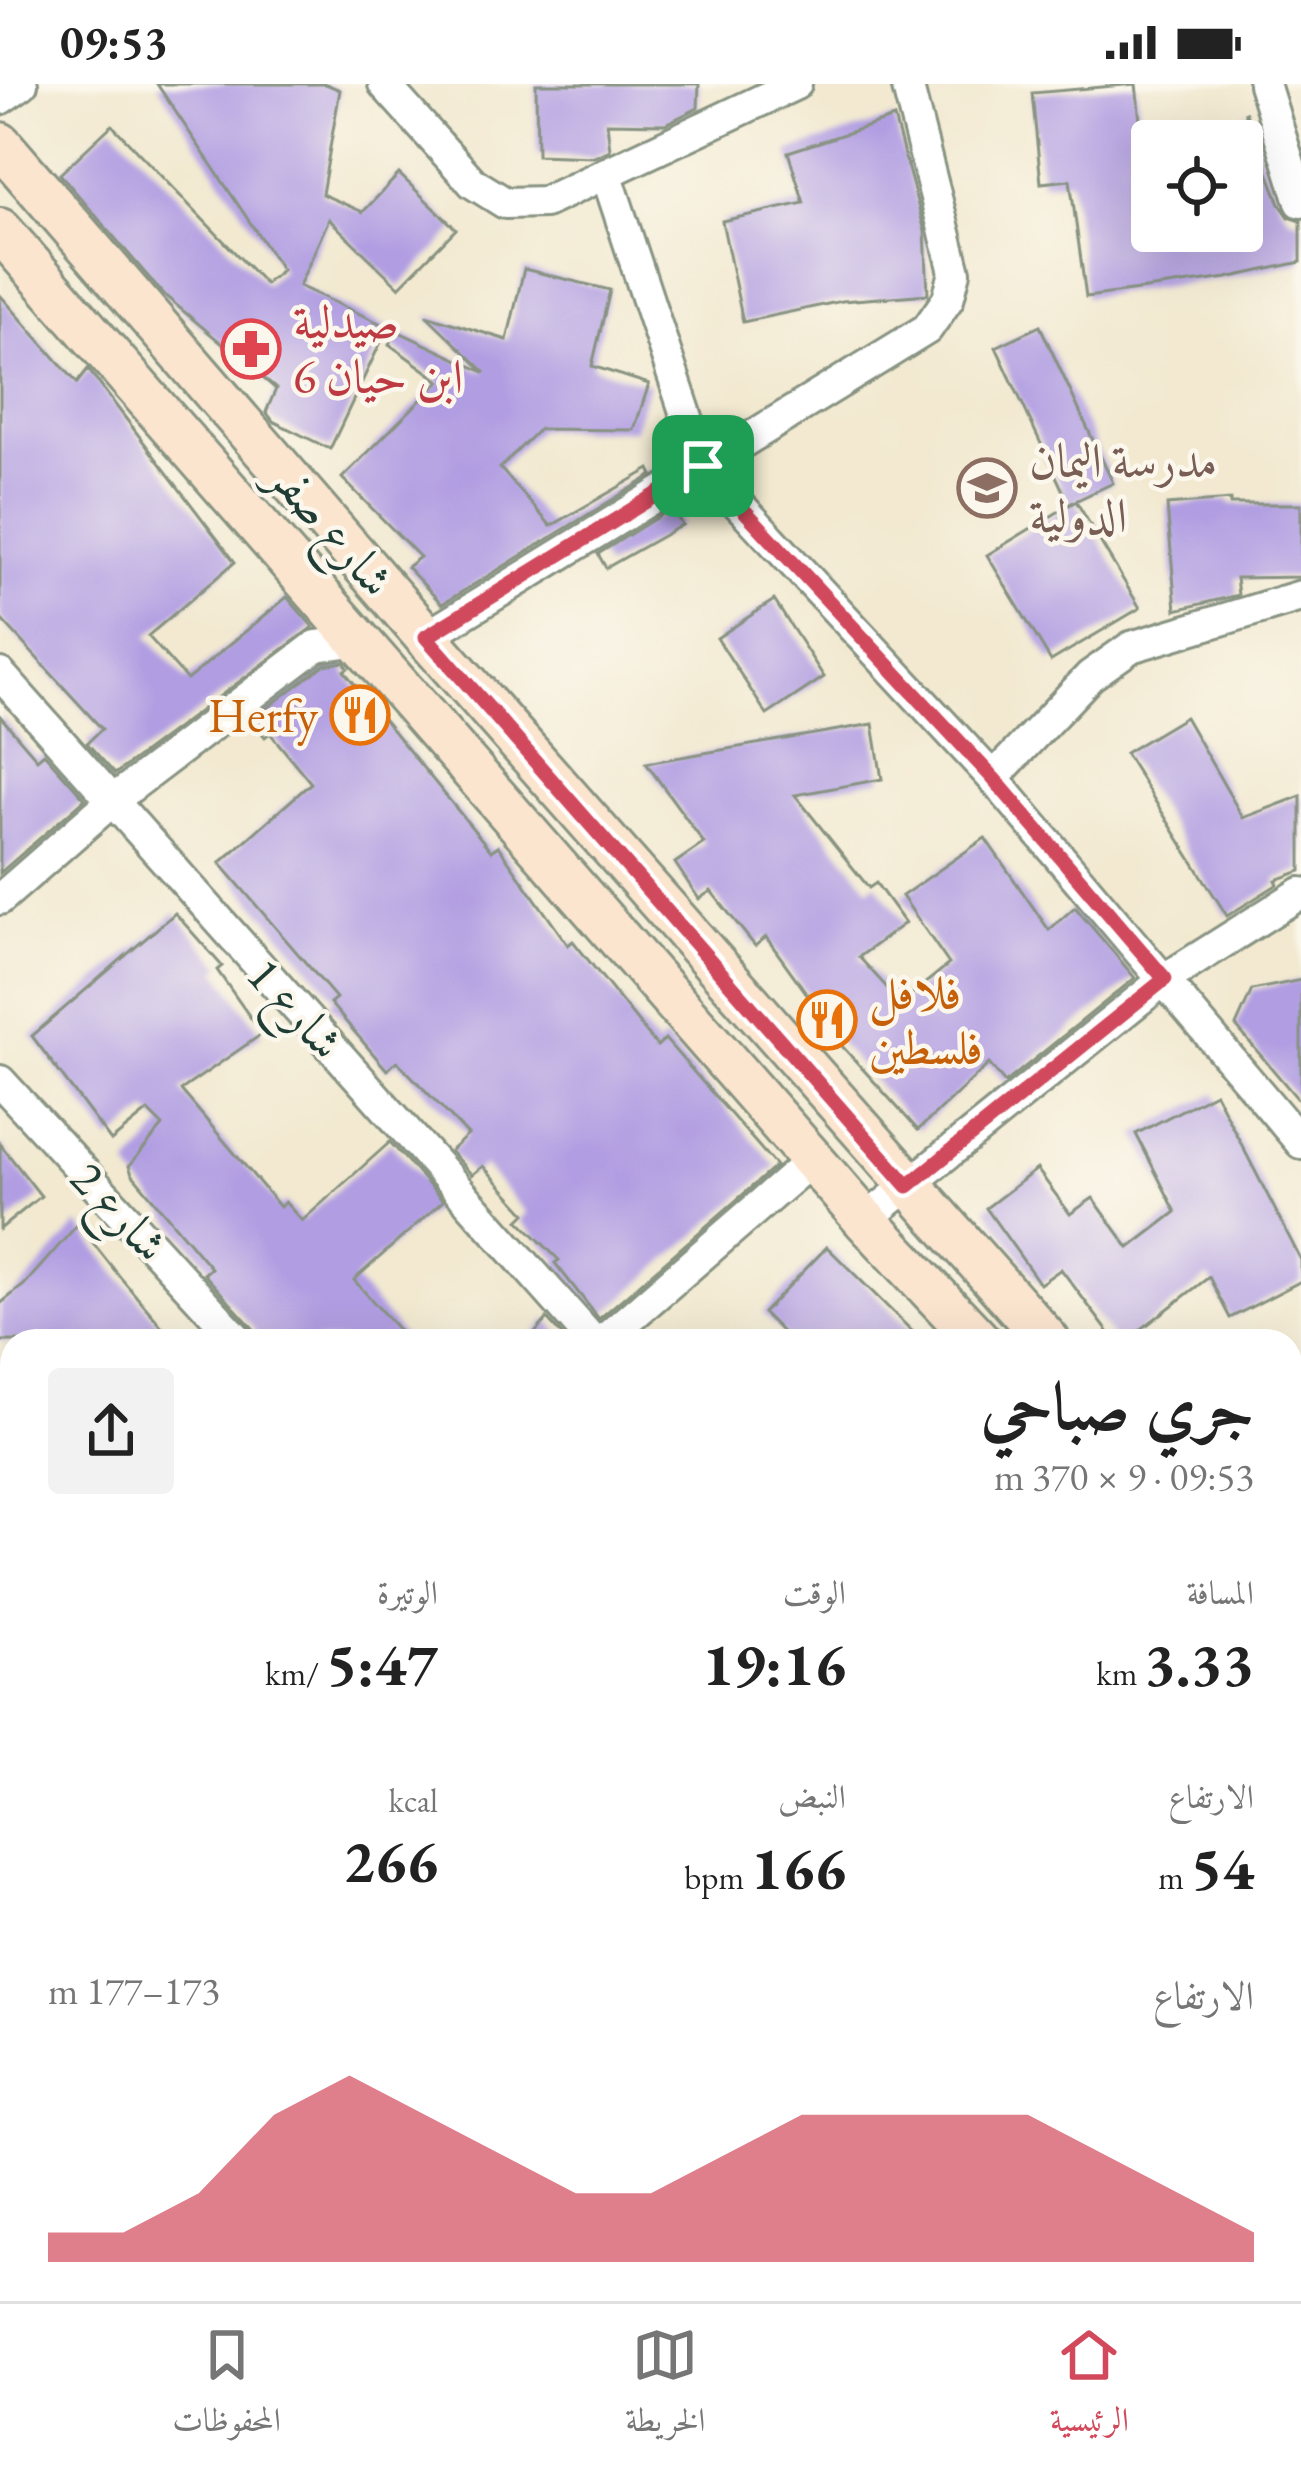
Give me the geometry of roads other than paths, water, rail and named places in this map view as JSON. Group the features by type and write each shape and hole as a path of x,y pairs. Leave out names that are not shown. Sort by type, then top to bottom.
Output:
{"street":[{"path":"0,99 22,84"},
{"path":"384,84 472,183 505,202 544,202 796,84"},
{"path":"0,899 112,801 316,646 426,637 927,329 949,299 955,272 907,84"},
{"path":"1264,84 1301,202"},
{"name":"شارع صفر","path":"0,144 426,637 1037,1329"},
{"path":"606,173 703,466 993,778 1301,1143"},
{"name":"شارع صفر","path":"0,230 812,1160 969,1329"},
{"path":"993,778 1090,676 1131,647 1301,596"},
{"name":"شارع 1","path":"0,674 582,1329"},
{"path":"865,1220 1165,979 1301,893"},
{"name":"شارع 2","path":"0,1081 228,1329"},
{"path":"617,1329 812,1160"}],"place":[{"name":"صيدلية ابن حيان 6","path":"251,349"},
{"name":"مدرسة اليمان الدولية","path":"987,488"},
{"name":"Herfy","path":"360,715"},
{"name":"فلافل فلسطين","path":"827,1020"}]}
